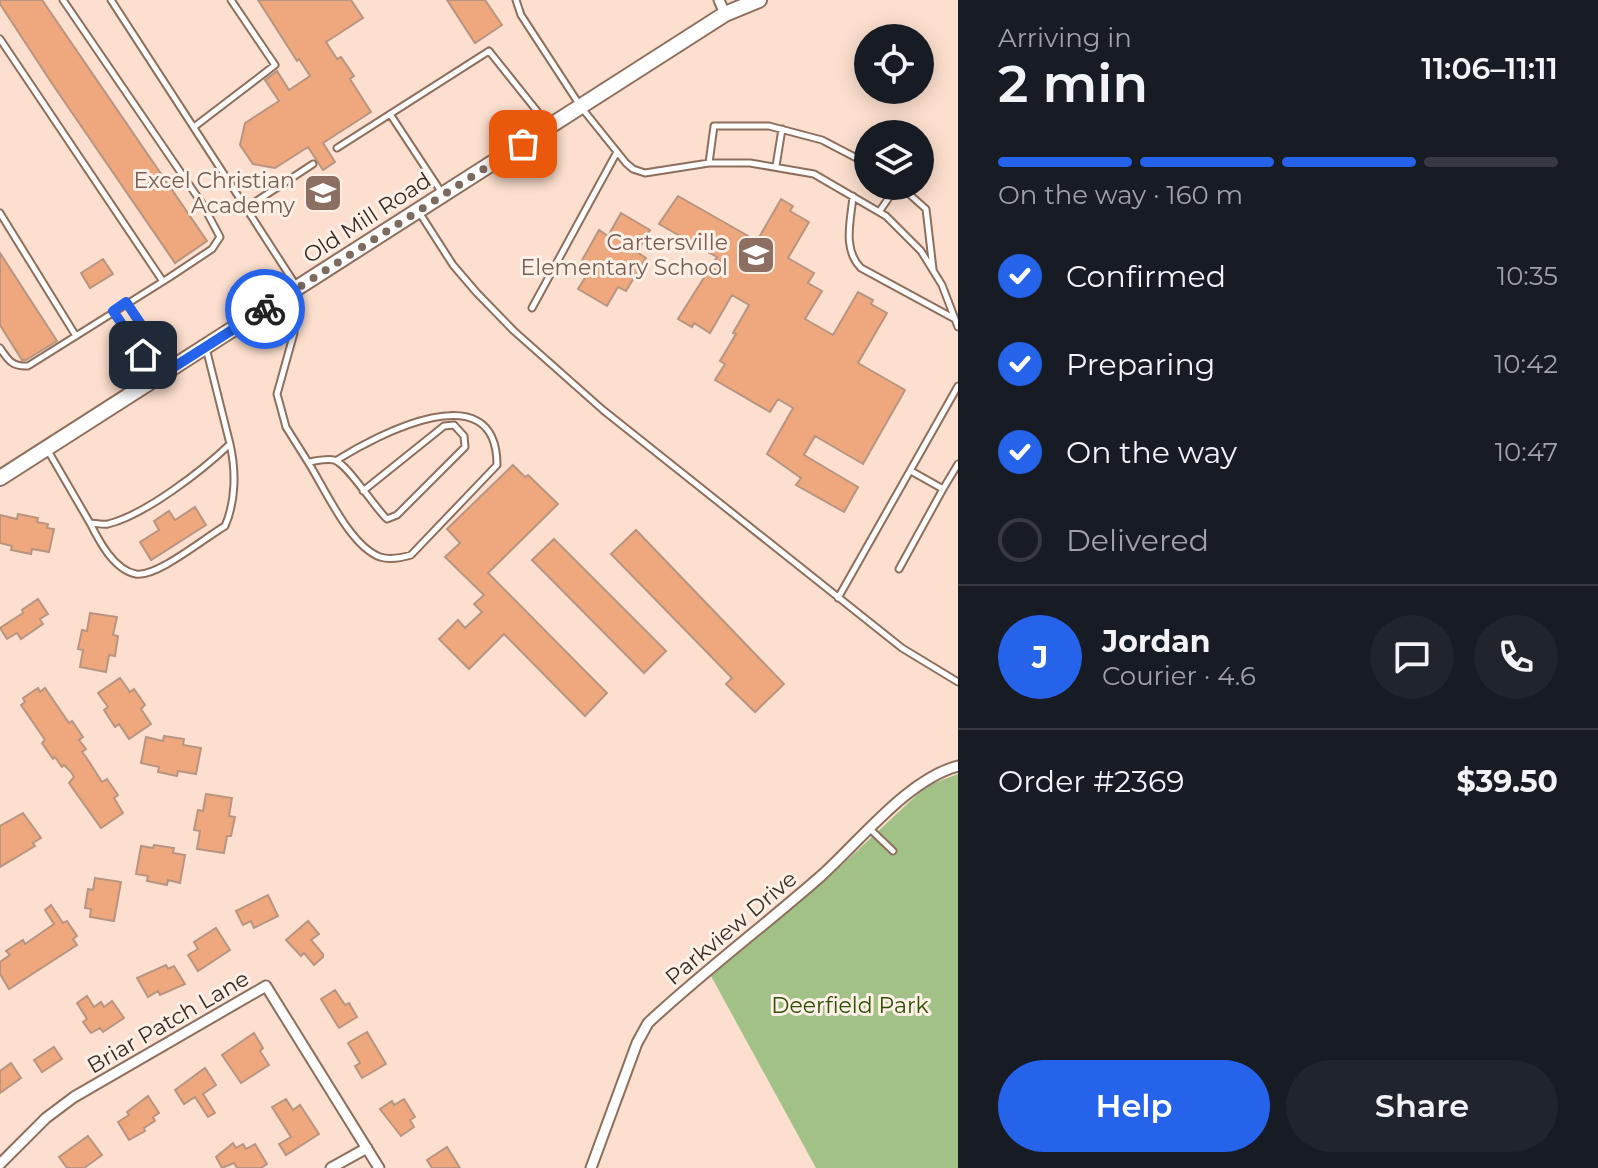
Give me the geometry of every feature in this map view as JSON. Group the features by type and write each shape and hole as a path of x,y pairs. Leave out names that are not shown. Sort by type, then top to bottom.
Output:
{"street":[{"name":"Old Mill Road","path":"0,478 581,107 722,7 759,0"},
{"name":"Parkview Drive","path":"591,1168 637,1043 648,1023 821,876 921,783 938,772 958,766"},
{"name":"Briar Patch Lane","path":"0,1164 46,1118 74,1097 266,986 379,1168"},
{"path":"331,1168 367,1148"}],"lane":[{"path":"0,348 9,362 28,366 212,249 220,237 218,229 63,0"},
{"path":"111,0 298,288"},
{"path":"194,127 275,65 231,0"},
{"path":"516,0 521,15 581,107 626,163 645,173 709,163 776,166 814,174 879,212 921,251 942,285 958,327"},
{"path":"0,39 162,280"},
{"path":"337,148 489,51 550,127"},
{"path":"390,114 444,195"},
{"path":"709,163 714,126 769,126 822,140 854,157"},
{"path":"776,166 782,129"},
{"path":"532,308 617,152"},
{"path":"246,208 313,164"},
{"path":"853,196 849,248 856,263 956,319"},
{"path":"879,212 888,200"},
{"path":"915,200 926,209 933,271"},
{"path":"418,211 453,265 514,331 650,449 838,598 913,656 958,682"},
{"path":"0,213 76,336"},
{"path":"280,299 294,333 277,394 286,427 358,543 380,557 397,559 411,555 497,465 497,450 478,421 463,416 442,416 416,420 368,440 336,461"},
{"path":"126,302 171,369"},
{"path":"113,311 158,377"},
{"path":"46,448 109,555 137,574 153,572 225,526 230,513 233,493 230,444 206,347"},
{"path":"838,598 958,386"},
{"path":"308,462 333,459 344,465 363,491 387,519 397,515 465,447 464,436 454,425 444,426 363,491"},
{"path":"90,523 106,525 136,512 202,471 230,444"},
{"path":"899,569 958,464"},
{"path":"911,471 943,489"},
{"path":"870,829 893,851"}],"green space":[{"name":"Deerfield Park","path":"958,774 958,1168 816,1168 711,976 827,879 920,792 931,784"}],"building":[{"path":"0,0 42,0 207,241 175,263 53,85"},
{"path":"258,0 351,0 363,18 326,42 354,76 350,79 371,112 323,143 335,162 323,170 308,147 275,168 253,164 240,145 245,123 279,101 265,80 277,71 289,90 310,76"},
{"path":"447,0 485,0 502,25 475,43"},
{"path":"678,196 757,241 781,199 793,206 790,211 809,222 788,258 814,273 808,283 822,291 805,319 833,335 858,292 887,313 858,363 905,390 863,464 815,436 804,455 858,487 844,512 796,485 801,478 767,454 793,408 778,399 770,412 715,380 725,364 720,361 749,305 732,295 710,333 694,323 692,327 678,319 717,257 659,224"},
{"path":"621,213 650,230 637,252 646,258 626,291 618,287 607,306 578,289 590,270 580,264 599,230 608,236"},
{"path":"0,253 57,341 26,360 22,360 0,325"},
{"path":"103,259 113,274 90,288 81,273"},
{"path":"513,465 558,504 488,573 607,693 585,716 504,634 469,669 439,639 458,620 465,628 482,612 474,604 484,595 445,557 460,543 447,529"},
{"path":"195,507 206,525 151,560 140,542 159,530 154,521 169,511 175,520"},
{"path":"18,514 38,518 37,522 54,529 49,552 32,549 31,554 11,550 12,546 0,543 0,515 17,519"},
{"path":"636,530 784,684 755,712 726,684 732,678 611,554"},
{"path":"554,539 666,651 644,673 532,560"},
{"path":"38,599 48,614 40,619 43,624 21,639 17,633 7,639 0,628"},
{"path":"90,613 117,617 113,635 118,636 115,656 109,655 106,672 80,667 83,650 78,649 82,630 87,631"},
{"path":"120,678 130,692 134,689 145,705 141,709 151,724 129,739 119,724 115,727 104,710 108,707 98,693"},
{"path":"38,688 40,692 45,688 69,723 72,721 83,737 79,740 86,749 82,752 102,782 107,779 118,795 114,798 123,813 101,828 69,783 74,777 71,772 64,765 62,767 55,757 53,759 42,743 45,740 21,705 25,702 23,698"},
{"path":"164,736 184,739 183,745 201,748 196,774 178,771 177,776 158,772 159,767 141,763 146,737 163,741"},
{"path":"206,794 232,798 229,816 235,817 224,853 197,849 200,831 194,830 198,810 203,811"},
{"path":"23,813 41,838 33,843 35,846 0,867 0,826"},
{"path":"154,845 174,848 173,853 185,855 180,883 168,880 167,885 147,881 148,876 136,874 141,846 153,848"},
{"path":"95,878 121,882 114,921 90,917 91,909 85,908 88,889 93,890"},
{"path":"268,895 278,916 254,928 251,921 243,925 236,911"},
{"path":"51,905 77,936 73,939 77,945 9,989 0,974 0,962 10,955 6,951 23,940 25,944 54,924 45,910"},
{"path":"308,921 319,934 311,940 323,954 314,965 286,940"},
{"path":"216,928 230,950 198,971 188,955 198,949 194,942"},
{"path":"166,965 168,969 174,966 185,984 148,997 137,978"},
{"path":"335,990 345,1005 349,1003 357,1017 339,1028 321,999"},
{"path":"87,996 94,1007 101,1002 104,1007 112,1001 124,1018 103,1032 100,1028 91,1033 83,1022 87,1019 77,1003"},
{"path":"367,1032 386,1064 362,1078 355,1066 360,1063 348,1043"},
{"path":"254,1033 269,1065 241,1083 222,1055"},
{"path":"54,1047 62,1059 42,1072 34,1060"},
{"path":"11,1063 21,1078 0,1093 0,1071"},
{"path":"205,1068 216,1085 203,1094 215,1113 208,1117 195,1097 184,1104 175,1090"},
{"path":"148,1096 159,1113 153,1117 155,1121 144,1128 145,1131 129,1140 118,1122"},
{"path":"286,1099 293,1110 300,1105 319,1134 286,1155 279,1144 291,1137 272,1107"},
{"path":"404,1099 415,1117 410,1120 414,1127 401,1136 380,1109 392,1101 394,1105"},
{"path":"88,1136 102,1155 84,1168 67,1168 59,1157"},
{"path":"233,1143 236,1148 243,1144 246,1149 255,1144 267,1164 261,1168 237,1168 234,1163 222,1168 216,1157"},
{"path":"447,1147 460,1168 432,1168 427,1160"}],"way so far":[{"path":"265,309 523,144"}],"place":[{"name":"Excel Christian Academy","path":"323,193"},
{"name":"Cartersville Elementary School","path":"756,255"}],"route":[{"path":"143,355 113,311 126,302 171,369 265,309"}]}
